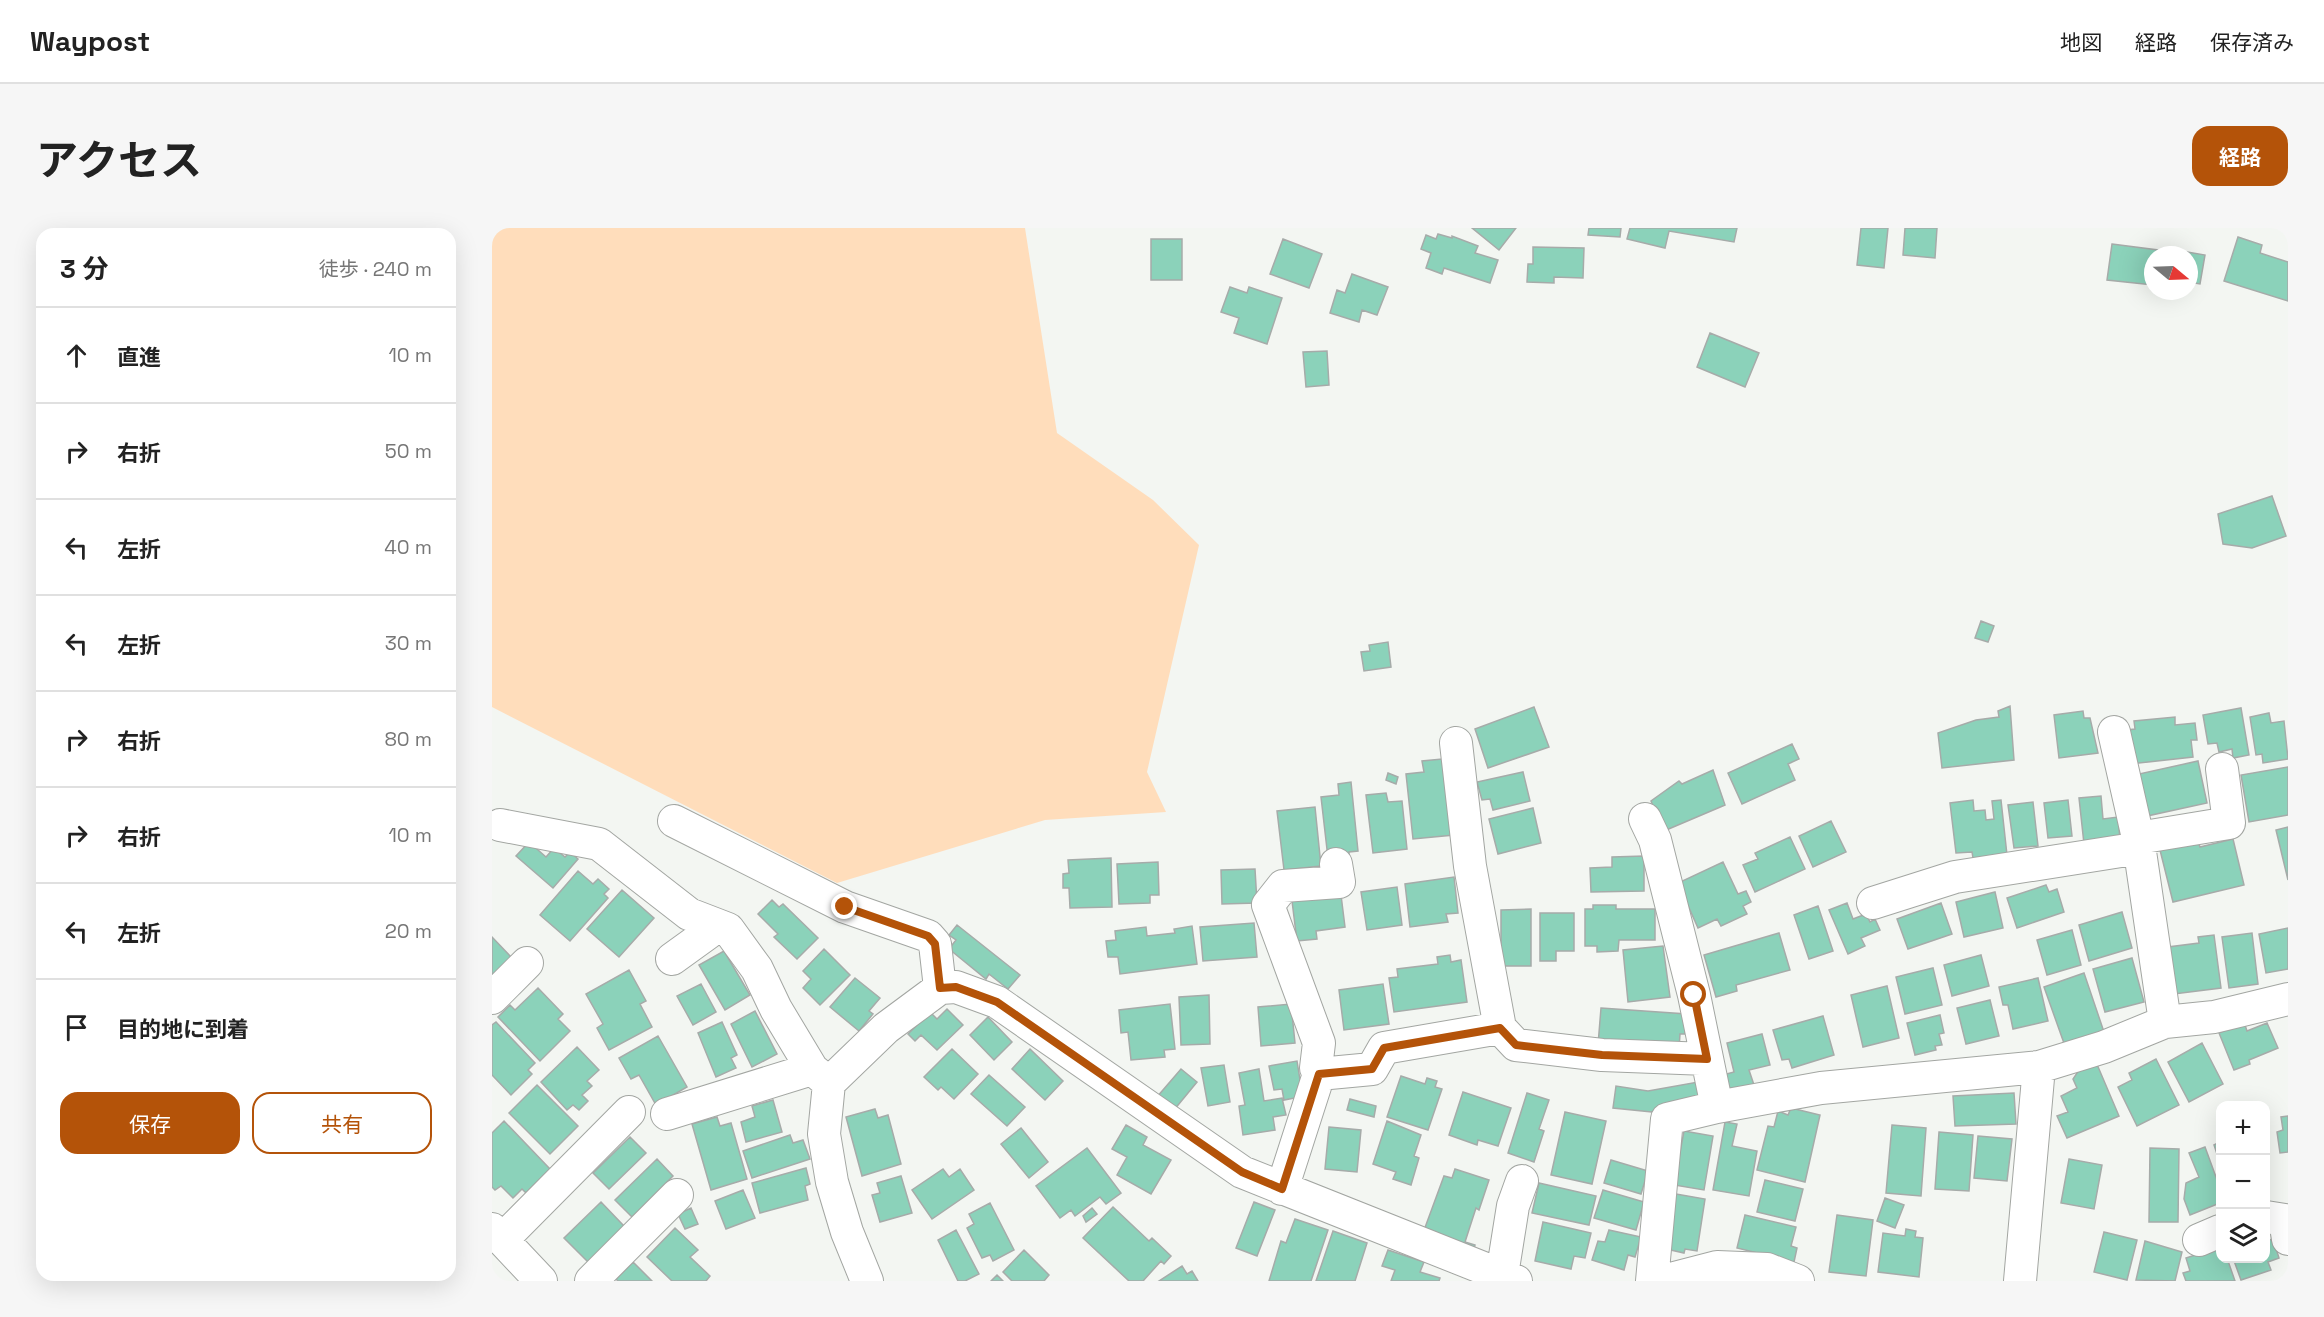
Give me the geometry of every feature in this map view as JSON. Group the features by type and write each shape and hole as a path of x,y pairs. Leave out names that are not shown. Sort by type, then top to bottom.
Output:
{"street":[{"path":"2114,732 2139,843 2165,1022"},
{"path":"1456,743 1470,866 1500,1028 1516,1045 1602,1055 1707,1059"},
{"path":"1873,903 1955,877 2139,843 2229,823 2222,769"},
{"path":"1645,819 1655,840 1694,995 1717,1107"},
{"path":"674,821 845,907 928,936 935,944 940,988"},
{"path":"500,825 599,844 689,915 728,929 757,969 776,1009 821,1076 824,1134 832,1182 847,1232 867,1281"},
{"path":"1282,1189 1319,1074 1316,1068 1319,1043 1268,905 1283,886 1339,882 1336,864"},
{"path":"672,959 708,933 714,924"},
{"path":"492,998 527,963"},
{"path":"667,1114 821,1076 940,988 956,987 997,1002 1242,1172 1509,1278 1514,1206 1522,1181"},
{"path":"1653,1281 1668,1119 1717,1107 1821,1088 2039,1067 2104,1047 2165,1022 2214,1017 2288,999"},
{"path":"1319,1074 1372,1069 1384,1048 1500,1028"},
{"path":"2020,1281 2039,1067"},
{"path":"541,1281 497,1235 629,1112"},
{"path":"591,1281 677,1195"},
{"path":"2270,1218 2284,1220 2288,1239"},
{"path":"1663,1281 1717,1268 1767,1269 1798,1281"}],"shaded area":[{"path":"492,228 1025,228 1057,433 1153,500 1199,545 1147,772 1166,812 1045,820 837,883 492,707"}],"building":[{"path":"1472,228 1516,228 1499,250"},
{"path":"1589,228 1621,228 1620,237 1588,235"},
{"path":"1630,228 1737,228 1734,242 1669,231 1665,248 1627,239"},
{"path":"1861,228 1888,228 1884,268 1857,265"},
{"path":"1905,228 1937,228 1935,258 1903,255"},
{"path":"1438,234 1452,238 1452,236 1478,246 1475,253 1498,260 1490,283 1444,268 1442,274 1426,268 1431,253 1421,249 1426,235 1436,239"},
{"path":"2238,237 2262,245 2260,253 2288,262 2288,301 2224,281"},
{"path":"1151,239 1182,239 1182,280 1151,280"},
{"path":"1283,239 1322,254 1309,288 1270,274"},
{"path":"2112,244 2144,248 2144,284 2107,280"},
{"path":"1533,247 1584,248 1583,278 1554,277 1554,283 1527,282 1528,264 1533,264"},
{"path":"2198,254 2205,255 2200,284 2198,284"},
{"path":"1352,274 1388,287 1377,315 1362,310 1359,322 1330,313 1337,290 1345,293"},
{"path":"1230,287 1247,293 1249,287 1282,298 1267,344 1234,333 1239,318 1221,312"},
{"path":"1710,333 1759,353 1745,387 1697,367"},
{"path":"1327,351 1329,385 1306,387 1303,352"},
{"path":"2272,496 2286,536 2252,548 2223,544 2218,514"},
{"path":"1981,621 1994,626 1988,642 1975,638"},
{"path":"1388,642 1391,667 1364,671 1361,652 1370,651 1369,645"},
{"path":"2010,706 2014,760 1942,768 1938,733 1976,720 1999,717 1998,711"},
{"path":"1534,707 1549,747 1488,768 1475,729"},
{"path":"2241,708 2249,755 2233,758 2232,749 2219,752 2217,743 2208,744 2203,715"},
{"path":"2083,711 2084,718 2090,718 2098,753 2059,758 2054,715"},
{"path":"2269,713 2271,723 2284,721 2288,759 2263,763 2262,754 2256,755 2250,717"},
{"path":"2175,717 2175,725 2195,723 2197,740 2191,740 2193,757 2130,764 2127,730 2135,729 2134,721"},
{"path":"1792,744 1799,759 1788,764 1795,780 1742,804 1728,773"},
{"path":"1442,759 1447,804 1451,804 1454,835 1413,839 1406,774 1424,772 1422,761"},
{"path":"2198,761 2207,803 2147,816 2139,774"},
{"path":"2288,767 2288,815 2249,822 2241,775"},
{"path":"1713,770 1725,805 1664,831 1651,801 1679,781 1682,784"},
{"path":"1523,772 1530,801 1493,810 1490,799 1482,800 1477,782"},
{"path":"1388,773 1398,777 1396,784 1386,780"},
{"path":"1351,782 1358,851 1349,852 1349,856 1328,858 1321,797 1339,795 1338,784"},
{"path":"1386,793 1388,802 1402,801 1407,849 1373,853 1366,795"},
{"path":"2101,796 2103,819 2118,817 2120,840 2084,844 2079,798"},
{"path":"1973,800 1974,811 1985,810 1986,820 1994,819 1992,801 2001,800 2007,855 1973,858 1972,852 1956,853 1950,803"},
{"path":"2068,800 2072,836 2048,838 2044,803"},
{"path":"2033,802 2038,846 2014,848 2008,805"},
{"path":"1315,807 1321,866 1284,870 1277,811"},
{"path":"1533,808 1541,843 1498,854 1489,819"},
{"path":"1831,821 1846,852 1813,867 1799,836"},
{"path":"2288,827 2288,880 2276,830"},
{"path":"1790,837 1805,869 1755,892 1743,865 1758,859 1755,853"},
{"path":"2233,839 2244,885 2173,902 2160,850 2198,841 2200,847"},
{"path":"529,842 546,857 554,848 565,857 570,852 578,859 553,888 516,856"},
{"path":"1644,856 1644,891 1591,892 1590,868 1612,867 1612,857"},
{"path":"1111,858 1112,907 1070,908 1069,888 1063,888 1063,874 1069,873 1068,860"},
{"path":"1158,862 1159,895 1150,895 1150,903 1119,904 1117,864"},
{"path":"1723,862 1738,894 1746,891 1751,902 1743,906 1747,914 1721,926 1717,919 1698,928 1678,883"},
{"path":"1255,869 1257,903 1222,904 1221,870"},
{"path":"578,871 593,884 598,879 609,889 604,894 608,898 570,941 540,915"},
{"path":"1454,877 1458,913 1446,914 1448,922 1410,927 1405,884"},
{"path":"2046,885 2049,892 2057,889 2064,912 2017,928 2007,898"},
{"path":"1397,887 1402,925 1367,930 1361,892"},
{"path":"622,890 654,918 619,957 587,929"},
{"path":"1995,892 2003,928 1964,937 1956,902"},
{"path":"1341,895 1345,927 1316,931 1317,939 1297,941 1292,901"},
{"path":"772,900 779,907 783,904 818,938 797,959 774,937 778,934 758,914"},
{"path":"1847,903 1853,919 1866,914 1870,922 1875,919 1880,930 1861,938 1865,946 1848,954 1829,910"},
{"path":"1941,903 1952,934 1908,949 1897,919"},
{"path":"1593,905 1616,905 1616,909 1655,909 1655,940 1619,940 1618,951 1597,952 1597,946 1585,946 1585,909 1593,909"},
{"path":"1818,906 1833,951 1809,959 1794,915"},
{"path":"1531,909 1531,966 1501,966 1501,910"},
{"path":"2122,912 2132,948 2089,961 2079,925"},
{"path":"1540,913 1574,913 1574,951 1556,951 1556,961 1540,961"},
{"path":"1254,923 1257,957 1203,961 1200,927"},
{"path":"957,925 1020,975 1008,989 989,974 986,979 949,949 956,940 949,935"},
{"path":"1192,926 1197,964 1120,974 1118,957 1108,957 1106,941 1116,940 1115,931 1146,927 1147,936 1175,933 1174,929"},
{"path":"2288,928 2288,969 2266,973 2259,934"},
{"path":"2072,930 2081,965 2047,975 2037,940"},
{"path":"1779,933 1790,970 1736,985 1737,991 1716,997 1704,955"},
{"path":"2252,933 2258,984 2229,988 2222,937"},
{"path":"2214,935 2221,988 2174,994 2168,947 2199,943 2198,937"},
{"path":"492,937 511,957 492,975"},
{"path":"1663,946 1670,997 1628,1002 1623,950"},
{"path":"824,949 850,975 820,1005 803,988 811,979 803,971"},
{"path":"724,951 750,995 725,1010 699,965"},
{"path":"1450,955 1451,962 1461,960 1467,1002 1394,1012 1389,978 1398,977 1397,969 1438,964 1437,957"},
{"path":"1981,955 1989,986 1952,996 1944,965"},
{"path":"2132,958 2144,1002 2105,1012 2093,969"},
{"path":"1933,968 1942,1005 1905,1014 1896,977"},
{"path":"629,970 646,1001 640,1004 652,1027 609,1050 597,1028 603,1024 586,994"},
{"path":"2084,973 2104,1032 2065,1046 2044,987"},
{"path":"855,978 880,998 869,1011 873,1014 859,1031 830,1007"},
{"path":"2038,978 2048,1021 2013,1029 2008,1005 2003,1005 1999,987"},
{"path":"701,984 716,1012 693,1025 677,996"},
{"path":"1383,984 1389,1024 1344,1030 1339,990"},
{"path":"1887,986 1899,1038 1863,1047 1851,995"},
{"path":"538,988 563,1014 558,1019 570,1031 540,1061 498,1017 510,1005 515,1010"},
{"path":"1209,995 1210,1044 1181,1045 1179,997"},
{"path":"1990,1000 1999,1036 1966,1044 1957,1008"},
{"path":"1170,1004 1175,1049 1164,1050 1165,1057 1131,1060 1128,1032 1121,1033 1119,1010"},
{"path":"1291,1004 1295,1043 1261,1046 1258,1007"},
{"path":"1601,1008 1687,1014 1685,1034 1680,1034 1679,1049 1598,1045"},
{"path":"947,1009 963,1025 937,1050 921,1035 915,1041 908,1034 930,1012 937,1019"},
{"path":"755,1011 777,1054 752,1067 731,1024"},
{"path":"1940,1015 1944,1033 1939,1034 1942,1045 1935,1046 1936,1050 1915,1055 1907,1023"},
{"path":"1823,1016 1834,1055 1792,1068 1789,1059 1782,1060 1773,1030"},
{"path":"988,1017 1012,1042 994,1060 970,1035"},
{"path":"496,1022 535,1063 528,1070 532,1074 511,1095 492,1075 492,1025"},
{"path":"722,1022 737,1055 731,1058 736,1068 716,1077 698,1033"},
{"path":"2244,1022 2247,1031 2267,1023 2278,1048 2249,1060 2250,1064 2234,1070 2219,1033"},
{"path":"1762,1034 1770,1065 1749,1070 1754,1085 1728,1092 1723,1075 1734,1072 1727,1043"},
{"path":"658,1036 687,1087 656,1105 639,1075 631,1079 619,1058"},
{"path":"2202,1043 2223,1084 2189,1102 2168,1062"},
{"path":"577,1047 599,1070 587,1081 592,1086 582,1095 588,1101 579,1110 573,1105 567,1110 541,1082"},
{"path":"952,1049 978,1074 954,1099 941,1087 938,1090 924,1077"},
{"path":"1030,1049 1063,1081 1045,1100 1012,1069"},
{"path":"2156,1059 2179,1105 2137,1126 2118,1087 2132,1080 2129,1073"},
{"path":"1297,1061 1301,1086 1298,1086 1300,1097 1284,1100 1282,1089 1274,1090 1269,1066"},
{"path":"2096,1062 2119,1116 2067,1138 2057,1116 2068,1112 2061,1096 2077,1088 2073,1079 2079,1070"},
{"path":"1224,1065 1230,1102 1208,1106 1201,1068"},
{"path":"1181,1069 1197,1082 1174,1110 1157,1097"},
{"path":"1259,1069 1264,1101 1282,1098 1286,1115 1273,1117 1275,1130 1243,1135 1239,1106 1245,1105 1239,1073"},
{"path":"989,1075 1025,1107 1007,1126 971,1094"},
{"path":"1401,1076 1425,1084 1427,1078 1437,1081 1435,1087 1442,1089 1428,1130 1387,1117"},
{"path":"1698,1082 1702,1103 1652,1112 1613,1108 1616,1086 1648,1091"},
{"path":"537,1085 578,1126 550,1154 509,1113"},
{"path":"1463,1092 1511,1108 1498,1146 1478,1140 1477,1145 1449,1135"},
{"path":"1527,1093 1549,1100 1539,1129 1544,1131 1534,1162 1508,1153"},
{"path":"2014,1093 2016,1124 1955,1126 1953,1096"},
{"path":"1350,1099 1376,1106 1374,1117 1347,1110"},
{"path":"773,1100 782,1132 746,1142 741,1122 755,1117 752,1106"},
{"path":"1791,1108 1820,1115 1805,1182 1757,1170 1768,1126 1774,1127 1778,1111 1788,1115"},
{"path":"875,1109 878,1118 888,1115 901,1164 862,1176 846,1117"},
{"path":"1565,1112 1606,1121 1592,1184 1551,1175"},
{"path":"2288,1116 2288,1152 2280,1153 2277,1132 2283,1130 2281,1117"},
{"path":"717,1117 720,1126 731,1123 747,1179 711,1190 692,1124"},
{"path":"504,1121 550,1169 526,1193 522,1189 513,1198 501,1186 495,1190 492,1187 492,1133"},
{"path":"1387,1121 1421,1135 1414,1156 1419,1158 1411,1185 1393,1179 1396,1172 1373,1164"},
{"path":"1725,1122 1737,1124 1732,1146 1757,1151 1749,1196 1713,1190"},
{"path":"1126,1125 1147,1137 1143,1145 1171,1160 1151,1194 1117,1175 1127,1157 1112,1149"},
{"path":"1892,1125 1926,1128 1921,1196 1886,1193"},
{"path":"1329,1127 1361,1130 1357,1172 1325,1169"},
{"path":"1021,1128 1048,1162 1029,1178 1001,1144"},
{"path":"1684,1131 1713,1136 1704,1190 1674,1185"},
{"path":"1939,1132 1973,1135 1969,1191 1935,1189"},
{"path":"790,1135 793,1143 803,1140 810,1159 752,1178 743,1151"},
{"path":"1978,1136 2012,1139 2007,1181 1974,1178"},
{"path":"630,1137 646,1153 609,1189 593,1173"},
{"path":"2205,1147 2216,1177 2216,1205 2190,1215 2184,1199 2186,1183 2199,1177 2189,1153"},
{"path":"1087,1148 1121,1193 1106,1204 1100,1197 1075,1216 1071,1210 1060,1218 1036,1186"},
{"path":"2150,1148 2179,1149 2178,1222 2149,1222"},
{"path":"657,1159 673,1176 632,1217 615,1200"},
{"path":"2069,1159 2102,1165 2094,1209 2061,1203"},
{"path":"1611,1160 1648,1171 1641,1194 1604,1183"},
{"path":"806,1168 810,1184 805,1186 808,1200 760,1213 752,1183"},
{"path":"943,1169 949,1177 960,1169 974,1190 932,1219 912,1190"},
{"path":"1455,1169 1489,1180 1479,1210 1476,1208 1465,1242 1475,1245 1474,1249 1423,1233 1444,1176 1452,1178"},
{"path":"901,1176 912,1213 880,1222 872,1195 880,1193 877,1183"},
{"path":"1765,1180 1803,1189 1795,1221 1757,1212"},
{"path":"1539,1183 1596,1196 1589,1225 1532,1213"},
{"path":"743,1190 755,1218 726,1229 715,1201"},
{"path":"1603,1190 1644,1202 1636,1230 1594,1218"},
{"path":"1676,1194 1705,1199 1697,1251 1685,1249 1684,1253 1666,1249"},
{"path":"1885,1198 1904,1205 1895,1228 1877,1221"},
{"path":"601,1202 624,1226 588,1262 564,1238"},
{"path":"1254,1202 1275,1210 1257,1256 1236,1248"},
{"path":"990,1203 1014,1250 993,1261 990,1255 982,1258 967,1228 974,1224 969,1214"},
{"path":"1113,1207 1149,1241 1152,1238 1171,1256 1164,1264 1161,1261 1143,1281 1129,1281 1083,1238"},
{"path":"691,1208 698,1224 685,1229 678,1214"},
{"path":"1092,1208 1097,1214 1086,1222 1083,1216"},
{"path":"1745,1215 1796,1227 1791,1246 1797,1248 1794,1262 1737,1248"},
{"path":"1837,1215 1873,1220 1866,1276 1829,1272"},
{"path":"1295,1219 1328,1230 1311,1281 1269,1281 1281,1241 1286,1243"},
{"path":"1543,1222 1591,1233 1585,1258 1574,1256 1571,1269 1535,1261"},
{"path":"675,1228 698,1250 690,1257 710,1276 706,1281 672,1281 647,1257"},
{"path":"1906,1229 1916,1231 1915,1237 1923,1238 1919,1277 1878,1272 1883,1233 1905,1236"},
{"path":"956,1230 979,1274 965,1281 958,1281 938,1240"},
{"path":"1609,1230 1641,1237 1635,1257 1628,1255 1624,1270 1592,1260 1598,1241 1605,1242"},
{"path":"1333,1231 1367,1243 1355,1281 1316,1281"},
{"path":"2104,1232 2137,1240 2127,1280 2094,1272"},
{"path":"2273,1239 2279,1258 2270,1261 2270,1240"},
{"path":"2145,1241 2182,1252 2175,1281 2136,1280"},
{"path":"2216,1248 2216,1263 2229,1263 2235,1281 2186,1281 2183,1273 2190,1271 2186,1258"},
{"path":"1024,1250 1049,1275 1044,1281 1012,1281 1003,1272"},
{"path":"1388,1250 1424,1262 1420,1272 1440,1278 1439,1281 1391,1281 1395,1270 1382,1266"},
{"path":"633,1262 652,1281 618,1281 616,1279"},
{"path":"2235,1263 2268,1263 2271,1270 2241,1280"},
{"path":"1182,1266 1187,1274 1192,1271 1198,1281 1159,1281"},
{"path":"997,1275 1003,1281 991,1281"}],"route":[{"path":"845,907 928,936 935,944 939,962 940,988 956,987 997,1002 1242,1172 1282,1189 1319,1074 1372,1069 1384,1048 1500,1028 1516,1045 1602,1055 1707,1059 1694,995"}]}
